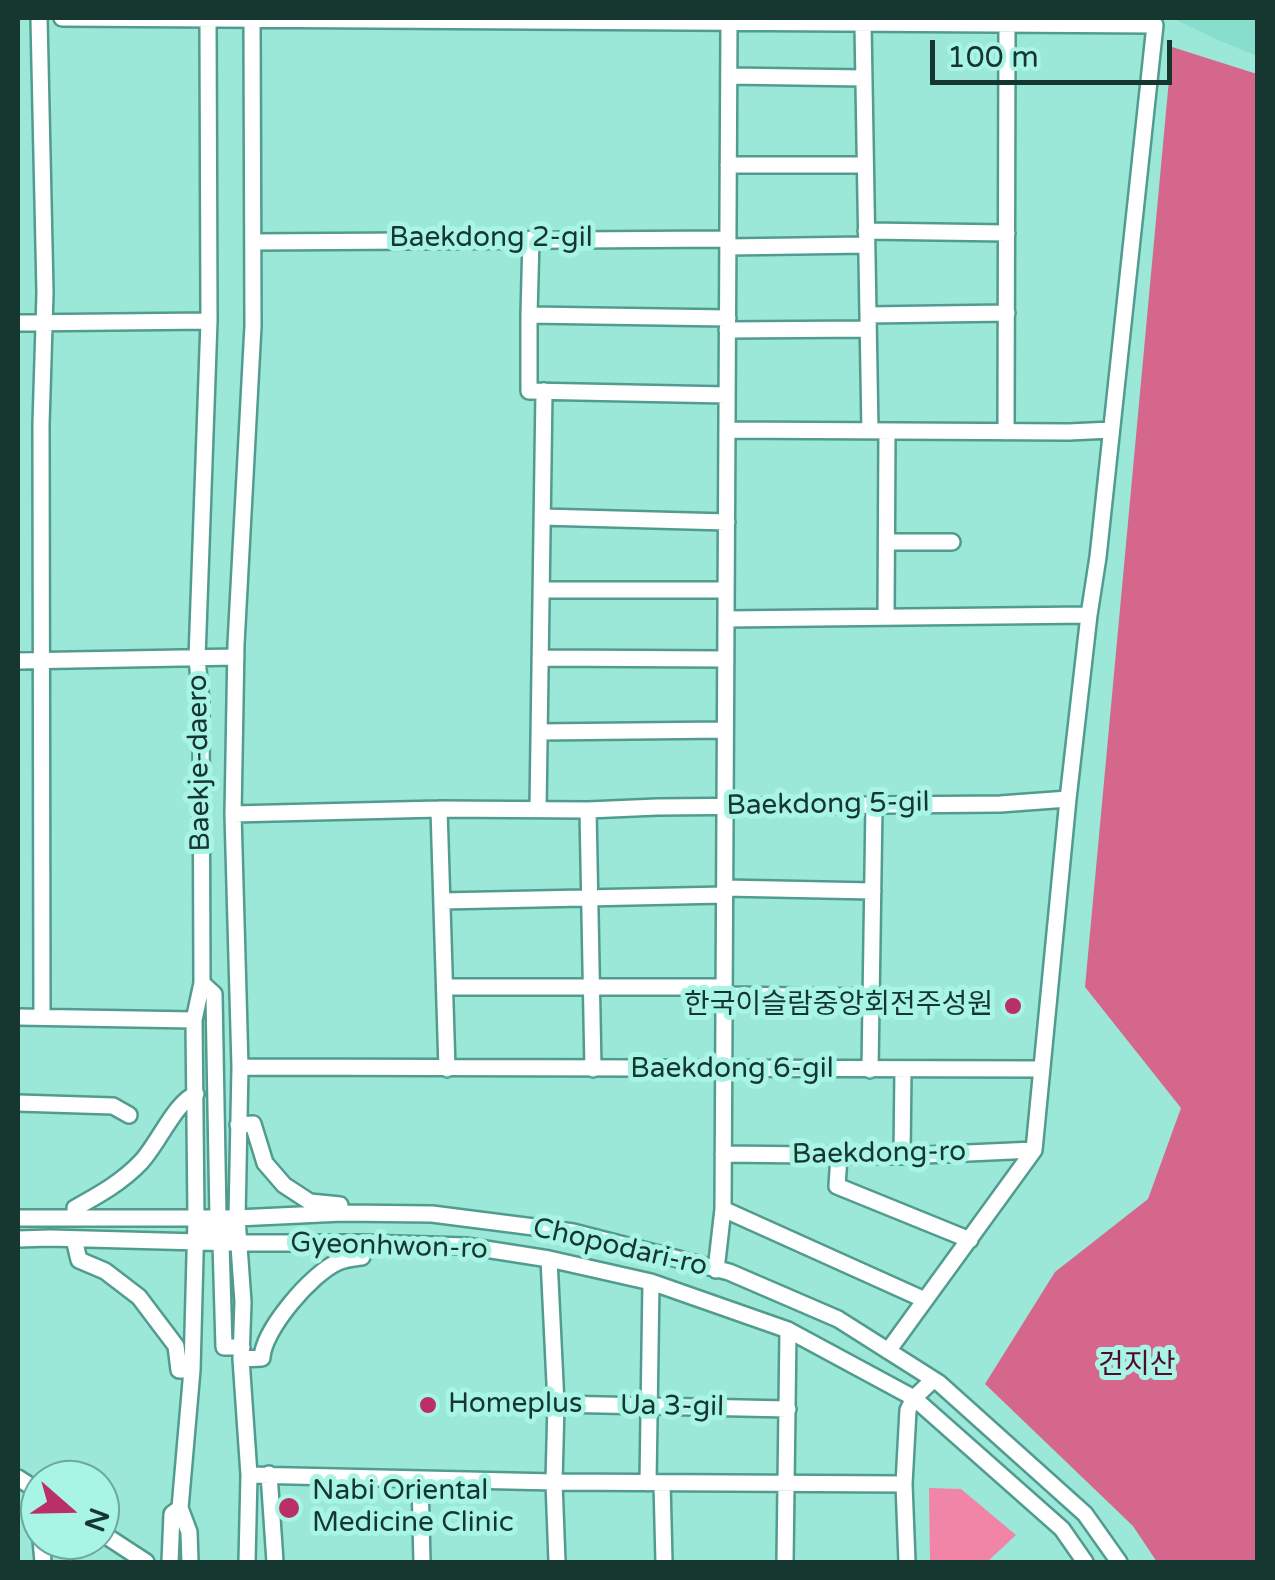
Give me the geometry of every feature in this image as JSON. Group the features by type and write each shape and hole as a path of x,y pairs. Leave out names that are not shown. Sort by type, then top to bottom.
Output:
{"street":[{"path":"38,18 44,322 42,1017"},
{"path":"62,18 1155,25 1068,799 1034,1150 888,1351"},
{"name":"Baekje-daero","path":"190,1562 189,1532 180,1508 192,1370 196,1218 194,1020 202,984 201,702 197,658 209,321 208,18"},
{"name":"Baekje-daero","path":"247,1562 249,1475 241,1353 243,1302 229,1243 237,1218 240,1067 233,814 236,658 253,326 252,19"},
{"path":"716,1270 723,1209 729,22"},
{"path":"863,25 868,322 887,542 886,618"},
{"path":"1006,432 1007,26"},
{"path":"729,76 864,78"},
{"path":"728,166 866,165"},
{"path":"728,243 1007,233"},
{"path":"531,238 528,391 727,395"},
{"name":"Baekdong 2-gil","path":"253,242 531,238 728,243"},
{"path":"529,315 728,324 868,322 1007,313"},
{"path":"18,323 209,321"},
{"path":"538,809 544,391"},
{"path":"727,430 1111,430"},
{"path":"542,518 726,522"},
{"path":"887,542 952,542"},
{"path":"541,590 726,590"},
{"path":"726,619 1089,615"},
{"path":"18,661 236,658"},
{"path":"540,658 726,659"},
{"path":"539,732 726,730"},
{"name":"Baekdong 5-gil","path":"233,814 1000,804 1068,799"},
{"name":"Baekdong 6-gil","path":"870,1070 874,805"},
{"path":"439,809 446,1068"},
{"path":"588,810 590,898"},
{"path":"442,902 873,891"},
{"name":"Baekdong 6-gil","path":"590,898 594,1069"},
{"path":"202,984 214,994 218,1218 229,1243"},
{"path":"445,986 591,986 871,997"},
{"path":"18,1017 194,1020"},
{"name":"Baekdong 6-gil","path":"240,1067 1042,1069"},
{"path":"902,1070 902,1156"},
{"path":"76,1218 75,1208 113,1186 140,1163 185,1098 196,1094"},
{"path":"18,1103 113,1106 128,1115"},
{"path":"238,1125 253,1124 264,1162 284,1184 310,1202 341,1206 342,1213"},
{"name":"Baekdong-ro","path":"723,1154 902,1156 1034,1150"},
{"path":"840,1156 838,1186 970,1240"},
{"path":"723,1209 925,1300"},
{"name":"Chopodari-ro","path":"18,1218 432,1214 573,1232 728,1272 838,1319 933,1380 1085,1514 1119,1562"},
{"path":"196,1218 229,1243"},
{"name":"Gyeonhwon-ro","path":"18,1239 466,1246 549,1259 651,1282 788,1330 914,1398 1062,1529 1084,1562"},
{"path":"74,1239 79,1260 105,1272 138,1297 176,1346 179,1370 192,1370"},
{"path":"241,1353 262,1358 262,1346 296,1295 336,1262 362,1256 361,1243"},
{"path":"549,1259 556,1404 557,1562"},
{"path":"651,1282 651,1406 664,1562"},
{"path":"785,1562 788,1330"},
{"path":"908,1562 904,1484 908,1410 914,1398 933,1380"},
{"name":"Ua 3-gil","path":"556,1404 788,1409"},
{"path":"270,1474 275,1562"},
{"path":"249,1475 904,1484"},
{"path":"420,1480 422,1562"},
{"name":"Baekje-daero","path":"170,1562 172,1514 180,1508"},
{"path":"120,1545 146,1562"}],"shaded area":[{"path":"1172,18 1257,18 1257,56 1218,40"},
{"path":"929,1488 961,1489 1016,1535 987,1562 930,1562"}],"green space":[{"name":"건지산","path":"1172,47 1257,74 1257,1562 1157,1562 1133,1526 985,1384 1055,1272 1148,1199 1181,1108 1085,987"}],"place":[{"name":"한국이슬람중앙회전주성원","path":"1013,1006"},
{"name":"Homeplus","path":"428,1405"},
{"name":"Nabi Oriental Medicine Clinic","path":"289,1508"}]}
